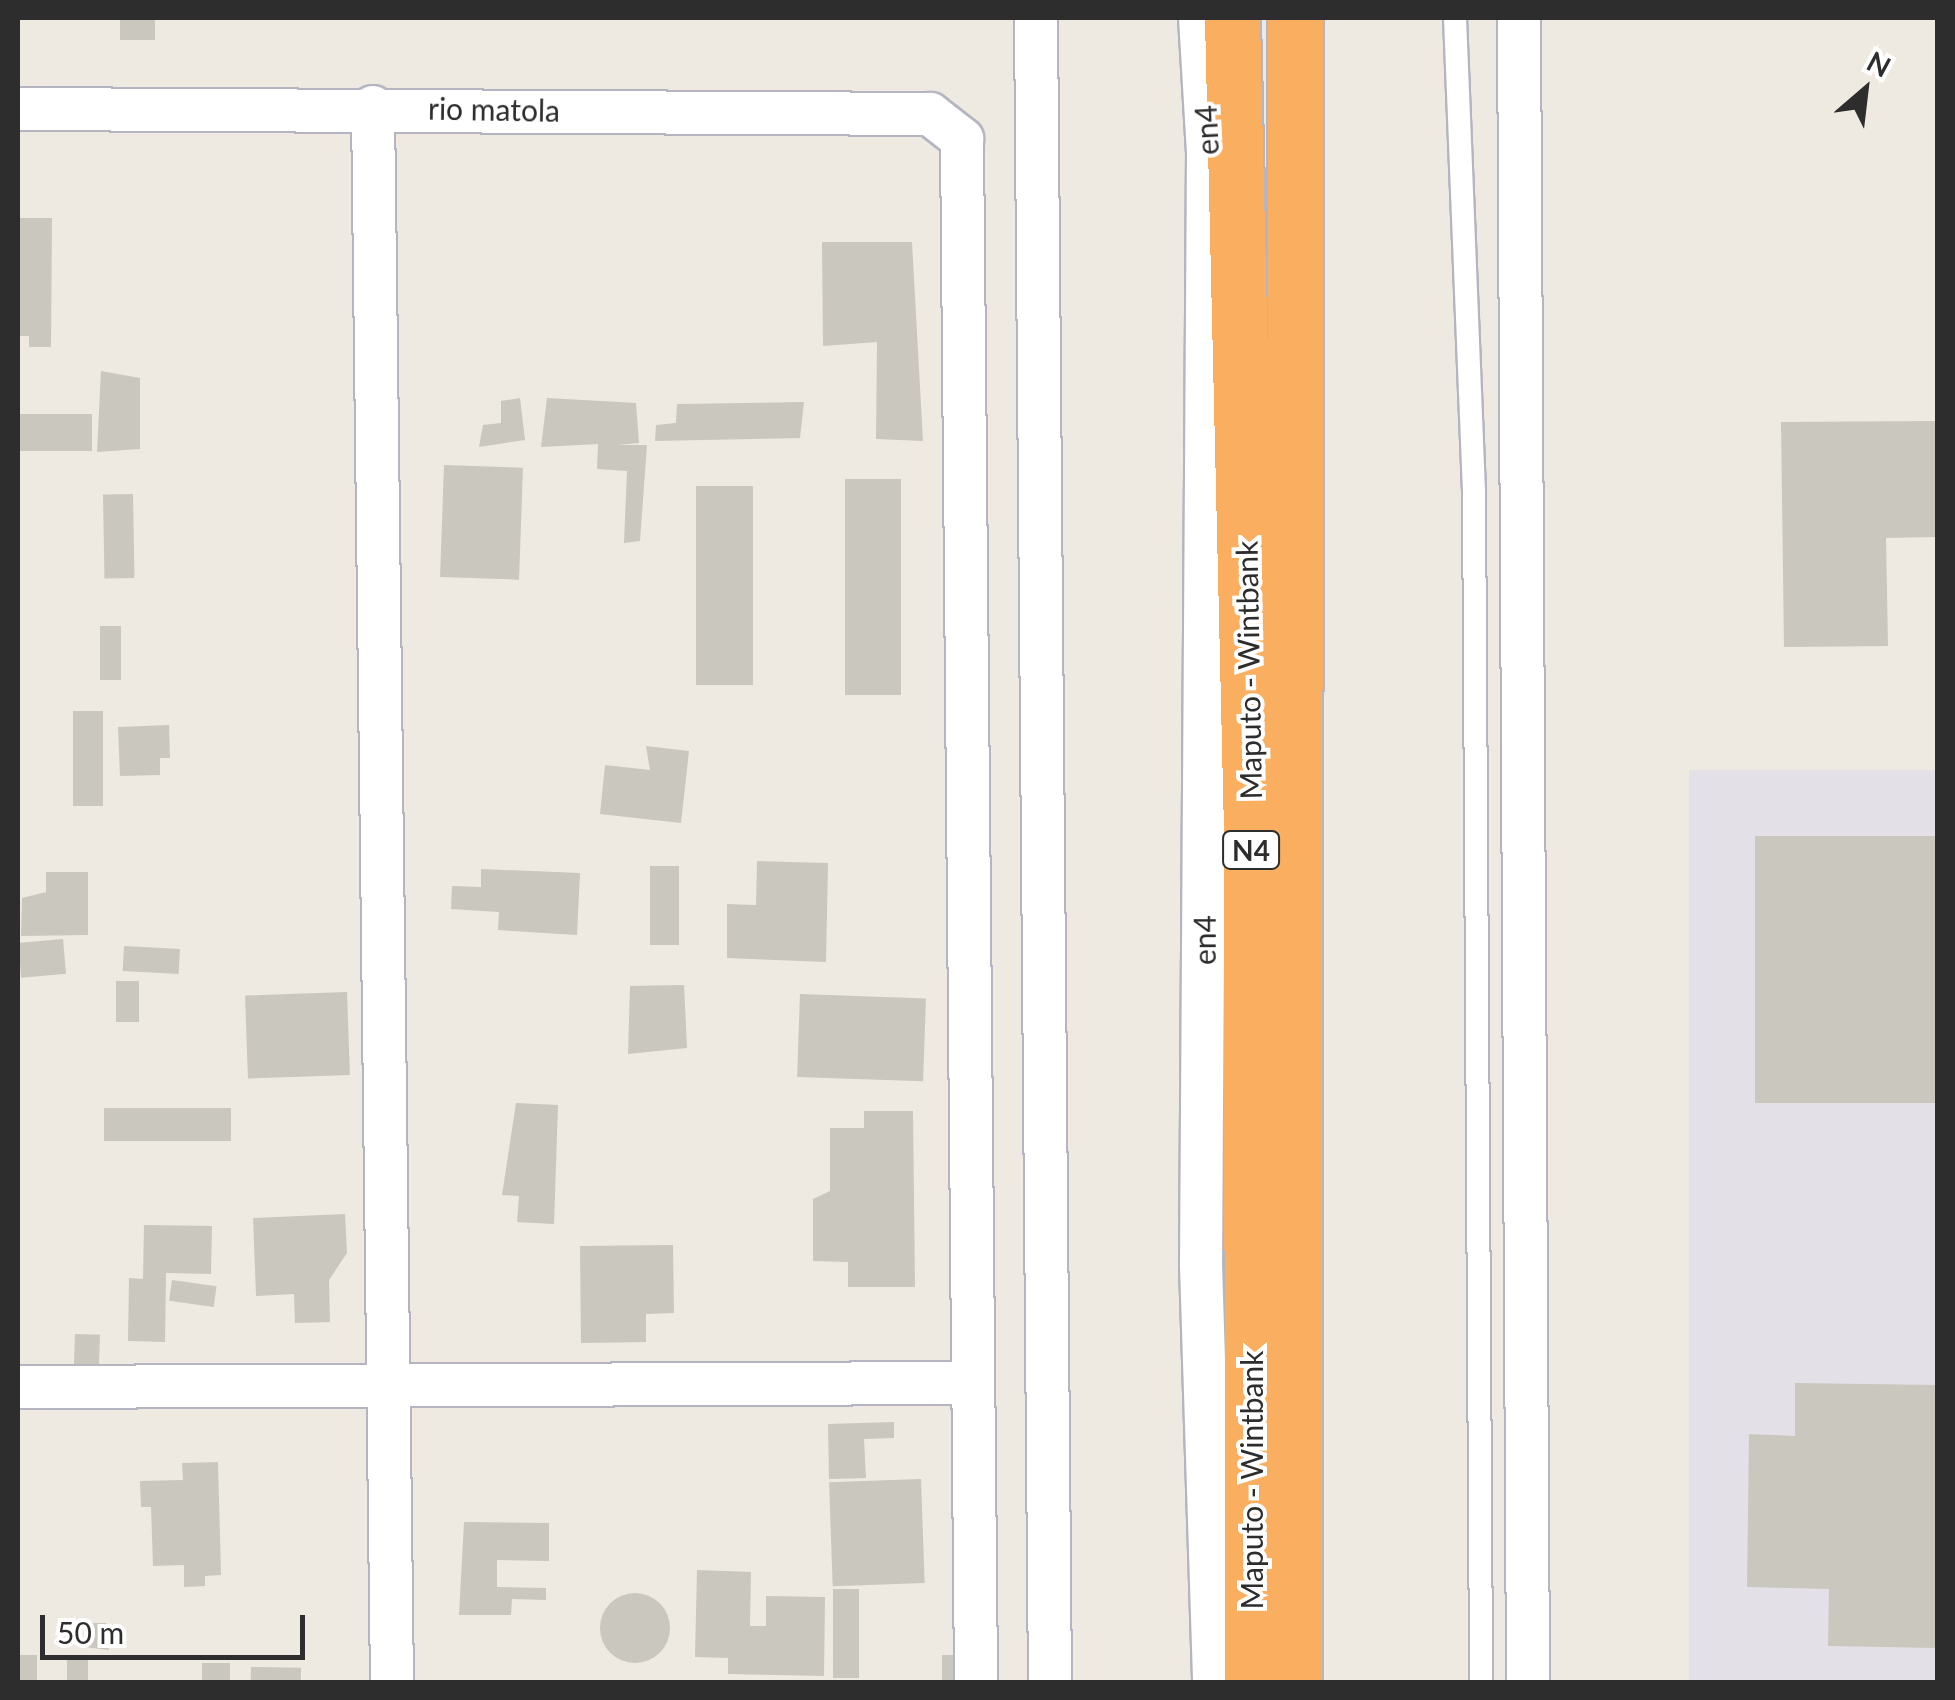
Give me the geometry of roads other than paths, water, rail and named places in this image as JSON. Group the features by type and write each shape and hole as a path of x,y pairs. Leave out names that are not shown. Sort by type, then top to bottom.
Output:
{"highway":[{"name":"Maputo - Wintbank","path":"1232,18 1251,829 1252,1682"},
{"name":"Maputo - Wintbank","path":"1294,1682 1295,18"}],"street":[{"path":"1036,18 1050,1682"},
{"name":"en4","path":"1200,18 1208,153 1201,1265 1214,1682"},
{"path":"1520,18 1528,1682"},
{"path":"373,107 392,1682"},
{"name":"rio matola","path":"18,109 373,107 930,114 962,139 972,1384"},
{"path":"18,1386 972,1384 976,1682"}],"lane":[{"path":"1455,18 1474,491 1481,1682"}]}
